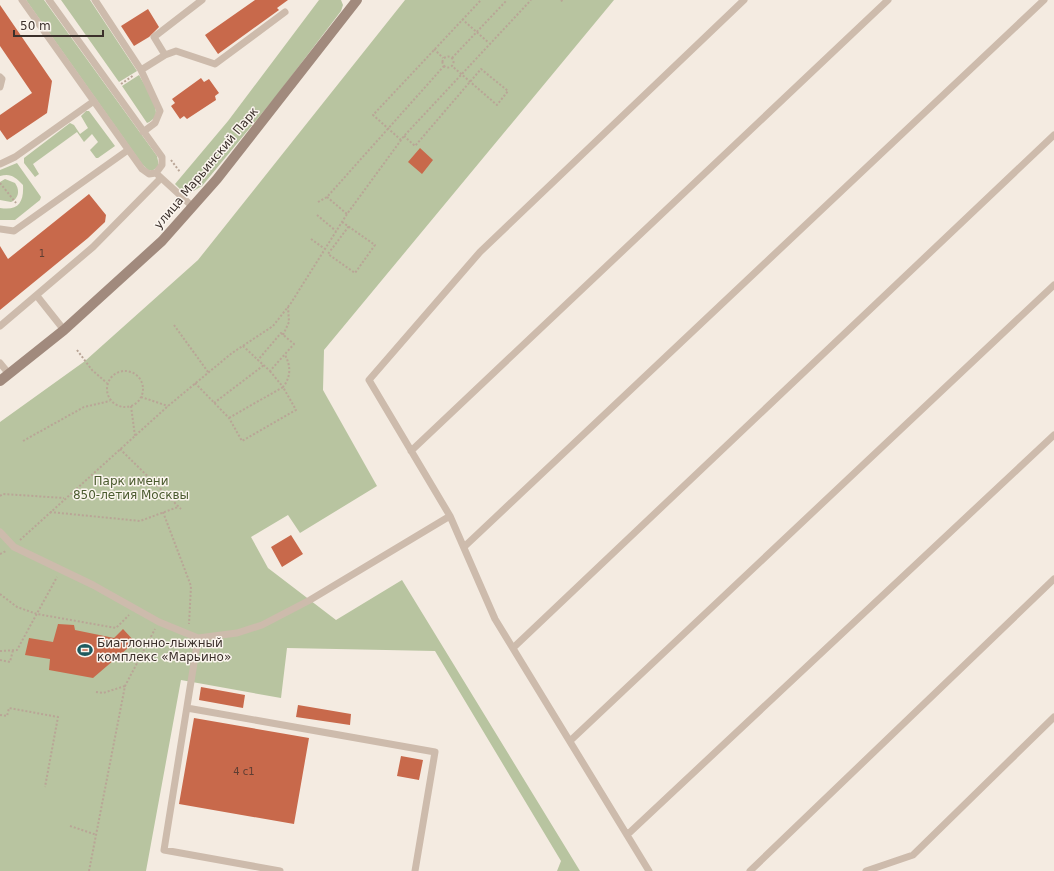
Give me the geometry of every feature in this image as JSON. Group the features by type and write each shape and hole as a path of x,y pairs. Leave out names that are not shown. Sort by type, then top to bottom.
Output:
{"main road":[{"name":"улица Марьинский Парк","path":"0,380 64,330 131,271 193,207 356,0"}],"lane":[{"path":"22,0 142,169 149,174 159,175 193,207"},
{"path":"0,326 37,296 93,246 159,175 162,165 162,157 49,0"},
{"path":"95,0 142,70 160,111 155,123 143,132"},
{"path":"165,55 154,37 202,0"},
{"path":"649,871 495,619 450,516 369,380 480,252 744,0"},
{"path":"411,451 888,0"},
{"path":"464,547 1044,0"},
{"path":"142,70 165,55 176,51 214,64 285,12"},
{"path":"0,77 2,79 0,87"},
{"path":"0,164 16,157 94,101"},
{"path":"513,648 1054,135"},
{"path":"0,229 14,231 128,150"},
{"path":"570,741 1054,285"},
{"path":"37,296 64,330"},
{"path":"0,363 9,374"},
{"path":"627,836 1054,435"},
{"path":"0,532 14,547 93,585 159,622 198,638 237,633 262,625 310,600 450,516"},
{"path":"750,871 1054,579"},
{"path":"198,638 164,850 280,871"},
{"path":"187,708 435,752 414,871"},
{"path":"866,871 913,855 1054,717"}],"path":[{"path":"401,140 373,115 481,0"},
{"path":"452,58 507,0"},
{"path":"0,554 14,547 64,498 208,372 232,352 273,326 288,307 347,214 404,136 460,74 531,0"},
{"path":"462,19 489,44"},
{"path":"434,49 444,58"},
{"path":"444,58 447,56 452,58"},
{"path":"444,58 442,61 444,66"},
{"path":"452,58 454,61 452,66"},
{"path":"318,202 328,197 444,66 452,66 469,82 496,105 508,91 481,68 469,82 415,146 404,136"},
{"path":"0,182 16,203"},
{"path":"328,197 347,214"},
{"path":"317,215 337,231"},
{"path":"311,239 328,254 355,273 375,245 342,222"},
{"path":"328,254 349,226"},
{"path":"258,360 281,333 283,334 289,322 288,307"},
{"path":"174,325 208,372"},
{"path":"270,371 294,344 283,334"},
{"path":"195,383 229,418 242,441 296,410 283,387 270,371 243,346"},
{"path":"77,350 92,370 107,383"},
{"path":"229,418 283,387 289,377 289,369 284,355"},
{"path":"214,403 264,365"},
{"path":"130,371 135,374 142,383 143,388 141,397 131,406 120,407 110,400 106,390 107,383 113,375 118,372 130,371"},
{"path":"141,397 168,406"},
{"path":"23,441 84,407 110,400"},
{"path":"131,406 135,436"},
{"path":"120,450 181,509"},
{"path":"0,496 3,494 64,498"},
{"path":"50,512 140,521 178,507"},
{"path":"163,512 191,586 188,634"},
{"path":"0,651 17,650 60,570"},
{"path":"0,594 17,607 37,614 116,628 136,608"},
{"path":"89,871 125,686 159,622"},
{"path":"0,660 10,662 13,650"},
{"path":"96,692 103,693 125,686"},
{"path":"0,715 7,716 9,708 58,717 45,787"},
{"path":"70,826 97,836"}],"green space":[{"path":"26,0 44,0 157,156 159,166 152,171 148,170 142,164"},
{"path":"61,0 90,0 137,71 119,82"},
{"path":"319,0 341,0 343,5 341,11 277,95 202,186 190,193 182,191 175,184 228,121"},
{"name":"Парк имени 850-летия Москвы","path":"405,0 614,0 324,350 323,390 377,486 300,533 288,515 251,537 268,568 336,620 402,580 580,871 557,871 561,861 435,651 287,648 281,698 181,680 146,871 0,871 0,422 85,361 198,260"},
{"path":"139,75 151,96 156,113 155,117 147,123 122,86"},
{"path":"86,111 89,111 115,146 96,158 90,150 98,142 92,134 84,142 77,132 33,164 39,174 35,177 24,163 24,158 70,123 74,125 80,134 88,128 81,116"},
{"path":"17,163 41,197 40,200 15,220 0,220 0,208 6,209 15,207 21,201 23,185 13,176 0,176 0,170"},
{"path":"5,179 15,183 18,188 16,198 11,202 0,200 0,182"}],"building":[{"path":"255,0 288,0 277,8 279,10 218,54 205,35"},
{"path":"0,5 52,81 47,113 7,140 0,130 0,115 32,93 0,46"},
{"path":"148,9 159,27 149,37 134,46 121,26"},
{"path":"201,78 204,82 209,79 219,93 215,96 216,100 187,119 184,116 180,119 171,106 175,103 172,99"},
{"path":"420,148 433,160 422,174 408,162"},
{"path":"89,194 106,215 105,222 88,238 0,310 0,246 8,259"},
{"path":"291,535 303,554 282,567 271,547"},
{"path":"58,624 74,625 75,630 114,638 123,629 135,642 93,678 49,670 50,659 25,655 29,638 53,642"},
{"path":"201,687 245,695 243,708 199,700"},
{"path":"298,705 351,714 350,725 296,717"},
{"path":"194,718 309,738 294,824 179,804"},
{"path":"401,756 423,760 419,780 397,776"}],"place":[{"name":"Биатлонно-лыжный комплекс «Марьино»","path":"85,650"}]}
